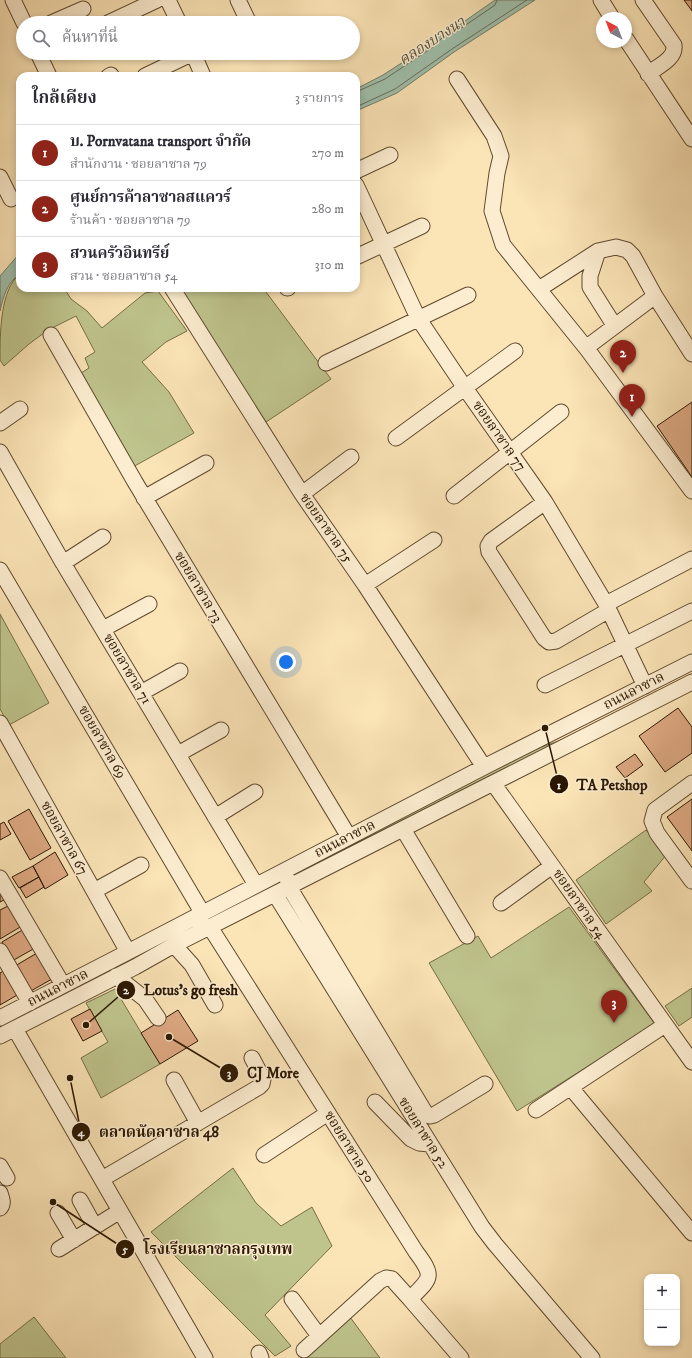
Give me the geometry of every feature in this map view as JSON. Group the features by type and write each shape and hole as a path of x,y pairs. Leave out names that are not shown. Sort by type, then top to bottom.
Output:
{"street":[{"path":"12,0 20,16"},
{"path":"123,16 157,0"},
{"path":"168,0 176,16"},
{"path":"238,0 246,16"},
{"path":"601,0 608,12"},
{"path":"643,0 674,45 675,51 672,56 648,74"},
{"path":"66,16 83,8"},
{"path":"632,48 692,139"},
{"path":"41,60 47,72"},
{"path":"153,72 178,60"},
{"path":"196,60 201,72"},
{"path":"457,80 494,136 501,156 497,173 492,211 503,245 587,349 692,491"},
{"path":"360,169 390,155"},
{"path":"0,177 11,199"},
{"name":"ซอยลาซาล 77","path":"360,193 418,318 545,502 608,607 645,686"},
{"path":"360,255 422,226"},
{"path":"539,289 598,251 616,247 627,250 633,256 655,296 692,354"},
{"path":"598,251 590,276 590,287 614,326"},
{"name":"ซอยลาซาล 75","path":"175,292 302,494 365,585 484,767"},
{"path":"326,363 468,295"},
{"path":"587,349 588,345 655,296"},
{"name":"ซอยลาซาล 73","path":"51,335 144,498 349,837"},
{"path":"396,438 515,351"},
{"path":"0,423 20,409"},
{"path":"454,496 561,412"},
{"name":"ซอยลาซาล 71","path":"0,452 63,563 256,885"},
{"path":"302,494 351,457"},
{"path":"144,498 206,463"},
{"path":"545,502 491,541 488,546 490,552 544,638 549,642 556,642 608,607 692,559"},
{"path":"63,563 104,537"},
{"path":"365,585 434,540"},
{"name":"ซอยลาซาล 69","path":"0,570 203,914"},
{"path":"103,629 149,604"},
{"path":"546,685 692,611"},
{"name":"ถนนลาซาล","path":"0,1018 203,914 291,866 692,662"},
{"path":"141,693 180,671"},
{"path":"545,736 559,736 673,679 680,678 684,681 682,686 675,690"},
{"name":"ถนนลาซาล","path":"0,1036 174,945 692,682"},
{"name":"ซอยลาซาล 67","path":"0,723 94,891 132,950"},
{"path":"178,754 221,730"},
{"name":"ซอยลาซาล 54","path":"493,783 692,1062"},
{"path":"692,784 655,810 652,822 657,833 692,881"},
{"path":"215,817 255,792"},
{"path":"403,829 467,936"},
{"path":"291,866 294,872 301,874 329,859 355,849 366,847"},
{"path":"94,891 141,865"},
{"path":"282,890 291,866"},
{"path":"501,903 552,866"},
{"path":"0,878 63,985"},
{"path":"218,906 216,911 217,914 269,889 274,888 282,890 426,1114 430,1116 434,1115 484,1084"},
{"name":"ซอยลาซาล 52","path":"282,890 429,1144 465,1201 495,1244 592,1358"},
{"path":"132,950 147,948 195,922 210,927"},
{"name":"ซอยลาซาล 50","path":"210,927 429,1271 428,1281 410,1299"},
{"path":"174,945 192,965 215,1005"},
{"path":"0,951 30,1003"},
{"path":"116,976 145,999 158,1018"},
{"path":"536,1110 665,1025"},
{"path":"15,1028 205,1358"},
{"path":"102,1179 255,1090 262,1084 263,1079 252,1058"},
{"path":"174,1080 198,1123"},
{"path":"571,1088 692,1233"},
{"path":"375,1102 411,1139 419,1143 429,1144"},
{"path":"264,1155 328,1113"},
{"path":"0,1193 3,1200 0,1208"},
{"path":"80,1200 95,1227"},
{"path":"59,1249 120,1211"},
{"path":"58,1213 74,1240"},
{"path":"304,1350 380,1281 386,1278 392,1279 461,1358"},
{"path":"292,1299 319,1336"}],"green space":[{"path":"16,278 16,292 67,292 71,299 87,311 102,328 145,293 159,292 187,331 166,342 142,362 169,392 194,433 131,468 96,408 81,373 89,368 85,358 95,352 76,316 48,330 4,366 0,360 2,313 8,290"},
{"path":"179,292 266,292 331,379 266,422"},
{"path":"0,614 49,703 9,725 0,709"},
{"path":"561,740 562,742 373,836 300,870 531,751"},
{"path":"646,830 667,854 644,882 652,891 606,924 576,880"},
{"path":"569,907 655,1024 517,1111 429,963 478,936 491,958"},
{"path":"692,988 692,1017 679,1026 665,1006"},
{"path":"115,989 160,1064 101,1098 81,1058 108,1042 86,1003"},
{"path":"233,1168 256,1203 281,1226 312,1207 332,1246 265,1315 291,1346 275,1356 151,1232"},
{"path":"34,1317 66,1358 0,1358 0,1344"},
{"path":"350,1317 380,1358 304,1358"}],"water":[{"path":"495,0 535,0 454,52 397,93 360,109 360,87 383,75 431,44 440,33 455,28"},
{"path":"16,258 16,277 12,281 4,296 0,311 0,276"}],"building":[{"path":"684,0 692,0 692,11"},
{"path":"692,402 692,477 657,426"},
{"path":"678,708 692,727 692,753 665,772 639,736"},
{"path":"635,754 643,765 625,778 616,767"},
{"path":"692,799 692,851 667,817"},
{"path":"29,809 51,848 30,860 8,821"},
{"path":"4,822 11,834 0,840 0,824"},
{"path":"55,852 68,875 45,889 33,866"},
{"path":"33,866 39,877 19,888 12,877"},
{"path":"39,877 44,887 26,898 20,888"},
{"path":"0,890 6,899 0,902"},
{"path":"10,905 22,926 0,939 0,910"},
{"path":"24,929 35,948 12,961 2,942"},
{"path":"37,953 52,979 29,992 15,966"},
{"path":"5,970 19,994 0,1005 0,973"},
{"path":"90,1009 102,1031 83,1041 71,1019"},
{"path":"178,1010 198,1041 160,1064 141,1033"}],"place":[{"name":"ศูนย์การค้าลาซาลสแควร์","path":"623,373"},
{"name":"บ. Pornvatana transport จำกัด","path":"632,417"},
{"name":"TA Petshop","path":"545,728"},
{"name":"สวนครัวอินทรีย์","path":"614,1023"},
{"name":"Lotus's go fresh","path":"86,1025"},
{"name":"CJ More","path":"169,1037"},
{"name":"ตลาดนัดลาซาล 48","path":"70,1078"},
{"name":"โรงเรียนลาซาลกรุงเทพ","path":"53,1202"}],"water label":[{"name":"คลองบางนา","path":"432,41"}]}
